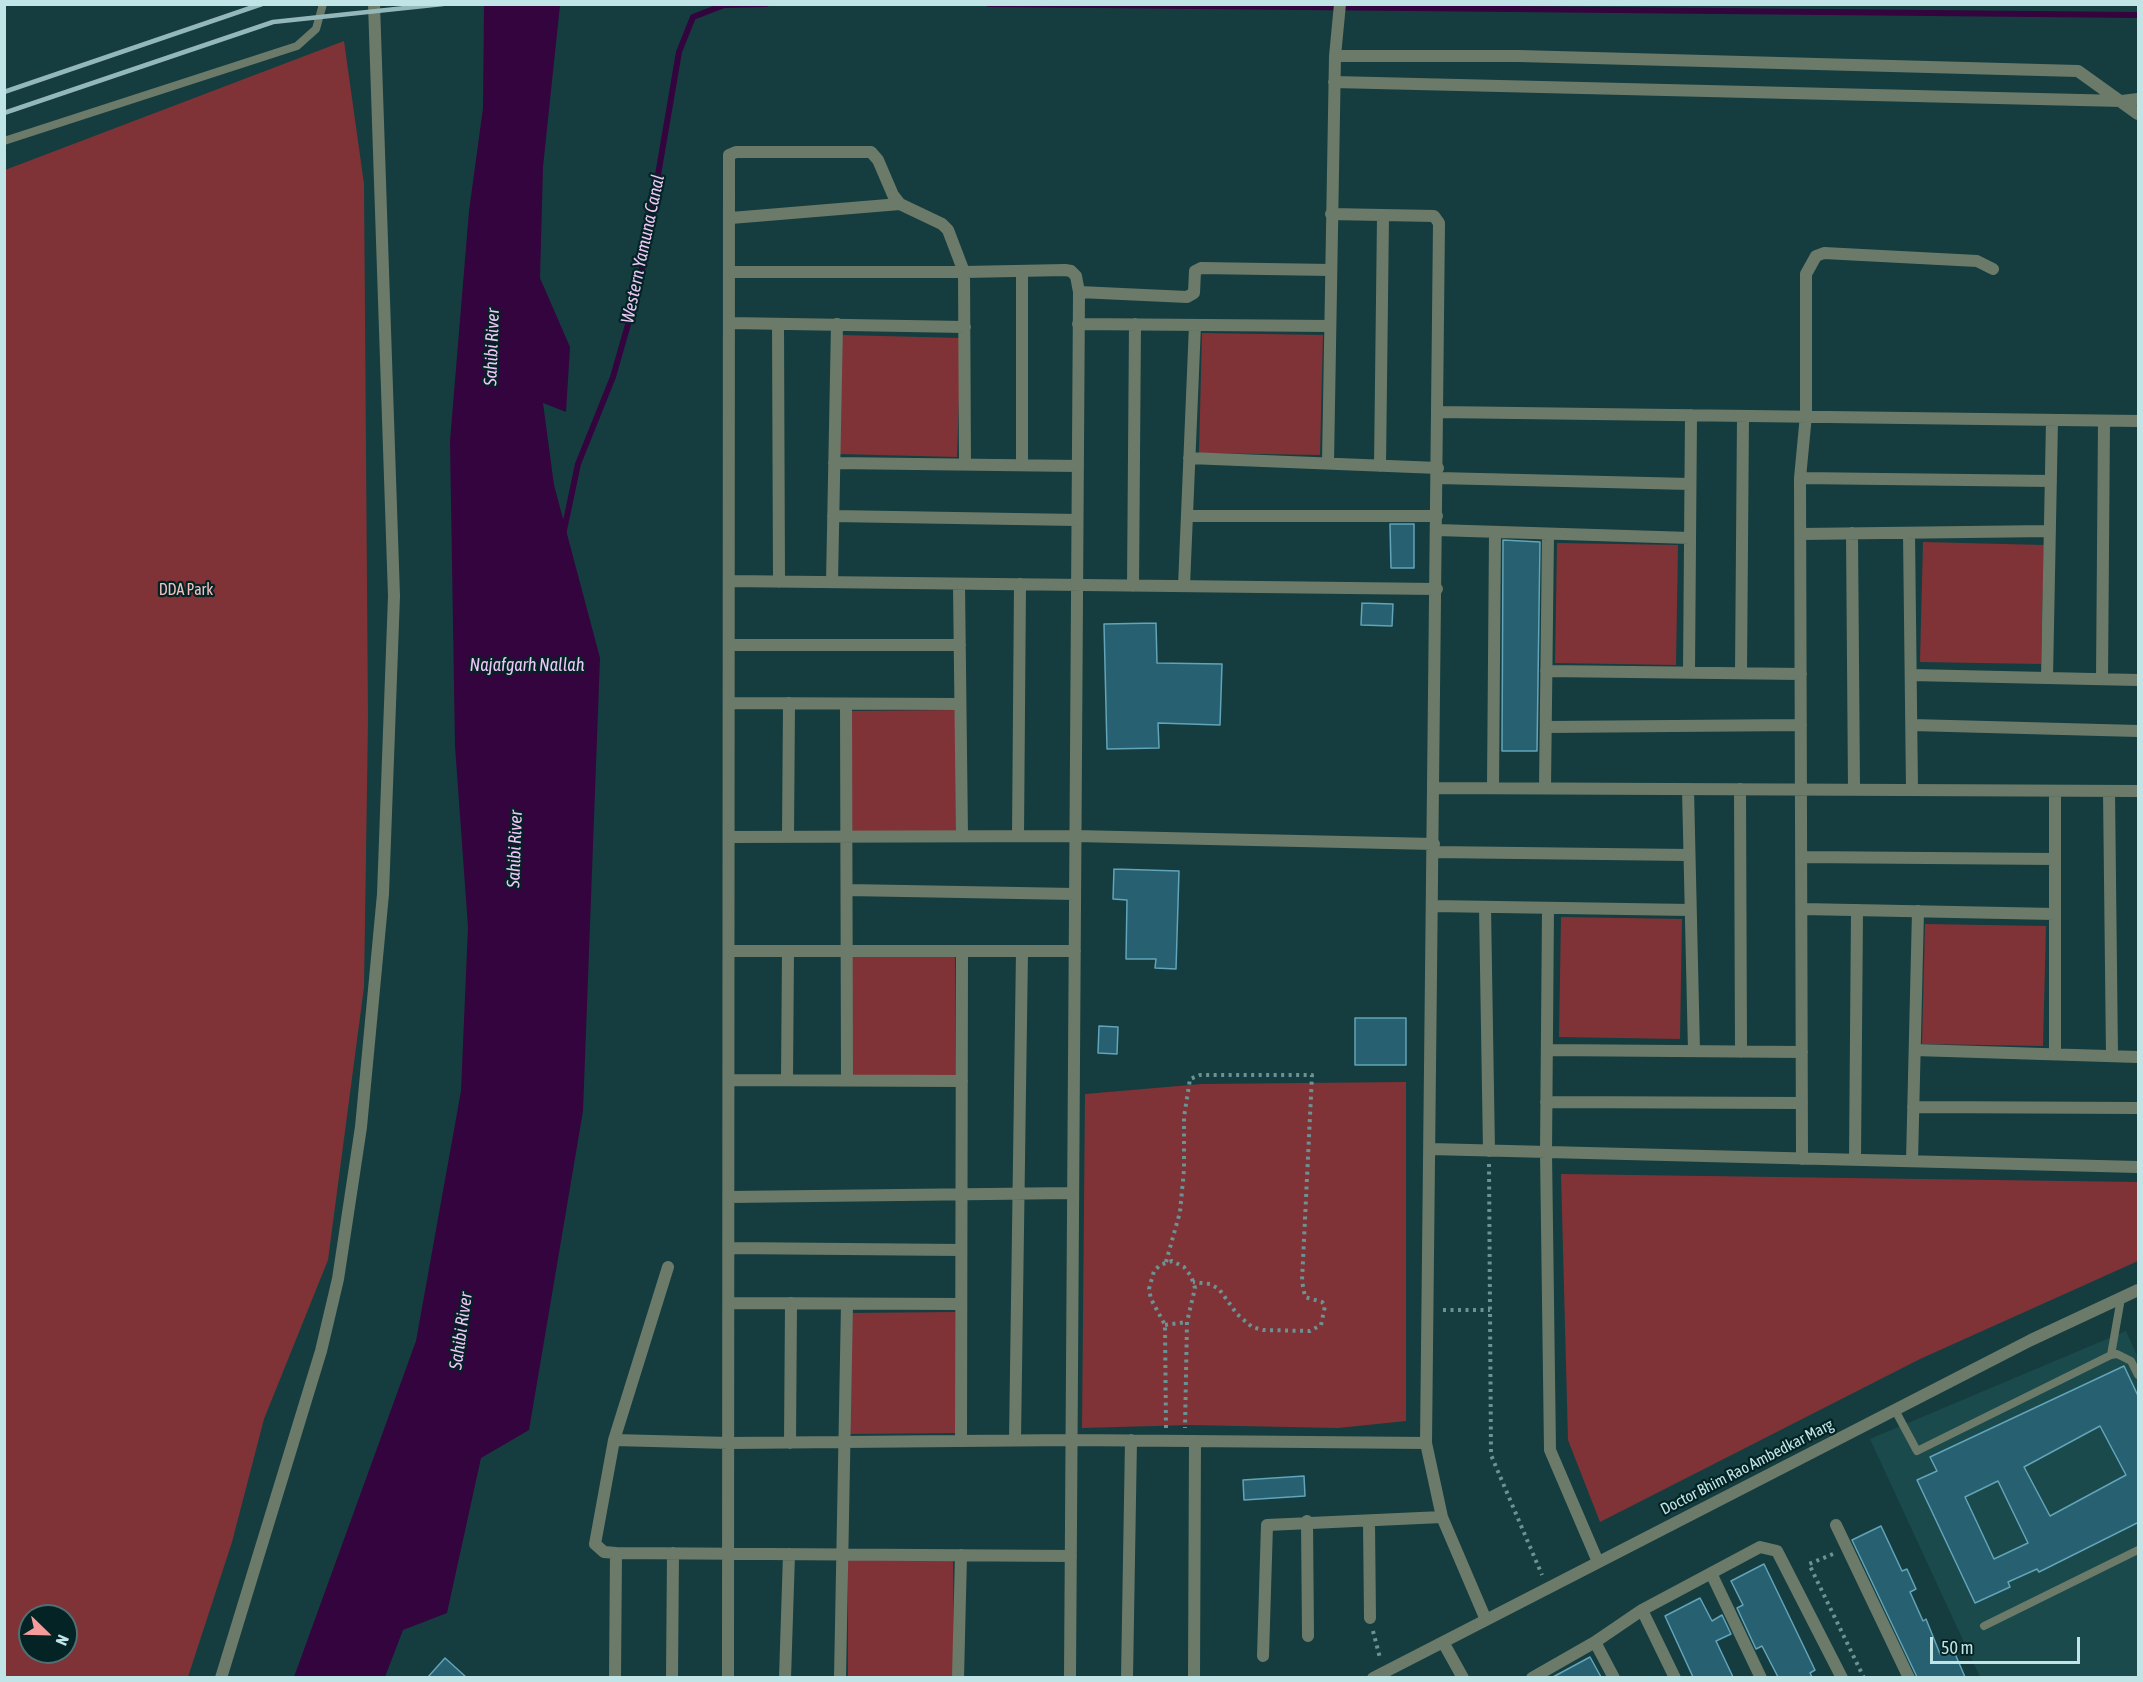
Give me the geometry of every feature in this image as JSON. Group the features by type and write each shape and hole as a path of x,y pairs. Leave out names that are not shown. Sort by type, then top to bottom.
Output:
{"street":[{"path":"220,1677 321,1351 338,1279 361,1127 382,906 394,596 374,4"},
{"path":"1328,464 1334,82 1340,4"},
{"path":"1335,56 1519,56 2078,71 2139,114"},
{"path":"1334,82 2122,101 2139,99"},
{"path":"728,1677 731,323 729,155 736,152 871,152 878,160 893,195 900,204 942,224 948,230 964,272 965,464"},
{"path":"731,218 900,204"},
{"path":"1331,214 1434,216 1439,223 1439,412 1426,1443 1442,1517 1486,1620"},
{"path":"1380,465 1383,216"},
{"path":"1802,1159 1800,478 1806,415 1806,274 1816,256 1824,253 1977,261 1993,268"},
{"path":"1079,292 1187,297 1194,293 1195,271 1201,268 1331,270"},
{"path":"731,272 1071,270 1076,276 1079,292 1070,1677"},
{"path":"1022,271 1022,465"},
{"path":"731,323 966,327"},
{"path":"778,324 779,582"},
{"path":"832,582 837,324"},
{"path":"1078,324 1330,326"},
{"path":"1133,586 1135,324"},
{"path":"1184,586 1195,325"},
{"path":"1439,412 1806,415 2139,422"},
{"path":"1689,672 1691,415"},
{"path":"1741,673 1743,416"},
{"path":"2047,678 2052,420"},
{"path":"2102,679 2104,421"},
{"path":"1190,458 1380,465 1438,473 1690,484"},
{"path":"834,463 1078,466"},
{"path":"1800,478 2051,481"},
{"path":"833,516 1077,520"},
{"path":"1187,516 1437,516"},
{"path":"1437,530 1690,538"},
{"path":"1800,534 2050,531"},
{"path":"1493,788 1495,532"},
{"path":"1909,532 1912,790"},
{"path":"1852,533 1854,790"},
{"path":"1545,788 1548,534"},
{"path":"730,581 1437,589"},
{"path":"959,584 962,836"},
{"path":"1018,836 1020,584"},
{"path":"730,645 960,645"},
{"path":"1546,670 1801,674"},
{"path":"1911,675 2139,680"},
{"path":"730,703 960,704"},
{"path":"788,837 789,703"},
{"path":"846,704 847,1080"},
{"path":"1546,727 1801,725"},
{"path":"1912,725 2139,731"},
{"path":"1434,788 2139,792"},
{"path":"1688,789 1694,1051"},
{"path":"1740,789 1741,1052"},
{"path":"2055,791 2055,1054"},
{"path":"2109,791 2112,1056"},
{"path":"730,837 1076,836 1689,855"},
{"path":"1802,856 2055,859"},
{"path":"847,890 1075,894"},
{"path":"1433,906 1690,910"},
{"path":"1485,906 1489,1151"},
{"path":"1548,908 1546,1152 1550,1450 1598,1562"},
{"path":"1802,909 2055,914"},
{"path":"1855,1160 1857,910"},
{"path":"1912,1161 1917,911"},
{"path":"730,951 1075,951"},
{"path":"787,1080 788,951"},
{"path":"961,1441 963,951"},
{"path":"1015,1440 1022,951"},
{"path":"1547,1050 1802,1052"},
{"path":"1915,1050 2139,1057"},
{"path":"729,1080 962,1081"},
{"path":"1546,1102 1802,1103"},
{"path":"1913,1107 2139,1108"},
{"path":"1430,1149 2139,1167"},
{"path":"729,1197 1073,1193"},
{"path":"729,1248 961,1250"},
{"path":"668,1267 614,1440 595,1544 604,1552 1071,1556"},
{"name":"Doctor Bhim Rao Ambedkar Marg","path":"1378,1675 2031,1340 2139,1290"},
{"path":"729,1303 961,1304"},
{"path":"790,1443 791,1303"},
{"path":"840,1677 847,1304"},
{"path":"614,1440 729,1443 1131,1440 1426,1443"},
{"path":"1127,1677 1131,1440"},
{"path":"1190,1441 1194,1677"},
{"path":"1263,1656 1265,1529 1270,1524 1307,1521 1369,1522 1442,1517"},
{"path":"1307,1521 1308,1636"},
{"path":"1369,1522 1370,1618"},
{"path":"1836,1525 1909,1677"},
{"path":"1541,1675 1642,1610 1760,1547 1777,1551 1842,1677"},
{"path":"615,1677 616,1553"},
{"path":"672,1677 673,1553"},
{"path":"785,1677 789,1554"},
{"path":"958,1677 961,1555"},
{"path":"1711,1574 1761,1677"},
{"path":"1642,1610 1675,1677"},
{"path":"1443,1642 1463,1677"},
{"path":"1595,1642 1614,1677"}],"lane":[{"path":"4,141 297,46 316,29 323,4"},
{"path":"2111,1355 2121,1298"},
{"path":"1894,1410 1917,1451 2111,1355 2118,1354 2131,1361 2139,1375"},
{"path":"1984,1626 2139,1550"}],"path":[{"path":"1166,1262 1180,1212 1184,1170 1184,1117 1190,1079 1200,1075 1312,1075 1302,1281 1305,1297 1322,1302 1324,1306 1321,1325 1310,1331 1263,1330 1252,1327 1237,1314 1219,1289 1210,1284 1193,1281"},
{"path":"1489,1151 1491,1455 1548,1588"},
{"path":"1166,1441 1165,1325 1151,1299 1149,1289 1154,1272 1166,1262 1172,1261 1184,1267 1193,1281 1193,1302 1187,1322 1190,1441"},
{"path":"1428,1310 1490,1310"},
{"path":"1165,1325 1187,1322"},
{"path":"1840,1563 1835,1552 1809,1564 1864,1677"},
{"path":"1370,1618 1378,1675"}],"shaded area":[{"path":"2126,1331 2138,1358 2138,1677 1980,1677 1870,1439"}],"green space":[{"name":"DDA Park","path":"344,41 364,184 368,720 364,987 328,1260 264,1419 232,1542 188,1677 5,1677 5,170"},
{"path":"1202,333 1323,335 1320,455 1199,453"},
{"path":"842,335 961,338 957,457 839,454"},
{"path":"1923,542 2044,545 2041,664 1920,662"},
{"path":"1557,543 1678,545 1676,665 1555,663"},
{"path":"956,710 957,831 851,832 851,711"},
{"path":"1561,917 1682,919 1680,1039 1559,1037"},
{"path":"1925,924 2046,926 2043,1046 1922,1044"},
{"path":"955,954 956,1075 850,1076 849,955"},
{"path":"1406,1082 1406,1421 1338,1428 1190,1425 1082,1428 1085,1094 1202,1084"},
{"path":"1561,1174 2138,1182 2138,1261 1920,1359 1600,1522 1568,1440"},
{"path":"955,1312 956,1433 850,1434 849,1313"},
{"path":"953,1558 954,1677 848,1677 848,1559"}],"water":[{"name":"Najafgarh Nallah","path":"484,5 560,5 543,167 540,278 570,347 566,412 543,403 554,485 600,658 583,1111 529,1430 481,1458 447,1613 403,1630 385,1677 294,1677 416,1341 461,1091 468,927 455,746 450,441 469,211 483,108"}],"building":[{"path":"1390,524 1414,524 1414,568 1391,568"},
{"path":"1503,540 1540,542 1537,751 1502,751"},
{"path":"1362,603 1393,604 1392,626 1361,625"},
{"path":"1156,623 1157,663 1222,664 1220,725 1158,723 1159,748 1107,749 1104,624"},
{"path":"1114,869 1179,871 1176,969 1155,968 1156,959 1126,959 1127,900 1113,899"},
{"path":"1355,1018 1406,1018 1406,1065 1355,1065"},
{"path":"1099,1026 1118,1027 1117,1054 1098,1053"},
{"path":"2124,1366 2139,1398 2139,1522 2039,1572 2037,1569 2008,1582 2010,1587 1975,1603 1917,1480 1937,1471 1930,1457","holes":["2100,1426 2126,1475 2050,1516 2024,1467","1998,1481 2028,1543 1994,1559 1965,1497"]},
{"path":"1304,1476 1305,1496 1244,1500 1243,1480"},
{"path":"1881,1526 1902,1571 1907,1569 1916,1589 1910,1592 1923,1621 1926,1619 1940,1654 1953,1649 1965,1677 1917,1677 1852,1540"},
{"path":"1764,1564 1815,1670 1810,1673 1812,1677 1778,1677 1762,1646 1756,1649 1737,1608 1743,1605 1731,1581"},
{"path":"1700,1598 1712,1621 1722,1615 1731,1634 1716,1641 1733,1677 1693,1677 1665,1616"},
{"path":"1590,1657 1601,1677 1553,1677"},
{"path":"445,1658 466,1677 428,1677"}],"waterway":[{"name":"Western Yamuna Canal","path":"563,535 578,464 613,377 639,286 679,52 693,17 724,5 766,4"},
{"name":"Western Yamuna Canal","path":"989,4 2138,15"}],"railway":[{"path":"4,92 262,4"},
{"path":"4,113 273,22 443,4"}],"water label":[{"name":"Sahibi River","path":"492,347"},
{"name":"Sahibi River","path":"515,849"},
{"name":"Sahibi River","path":"461,1331"}]}
